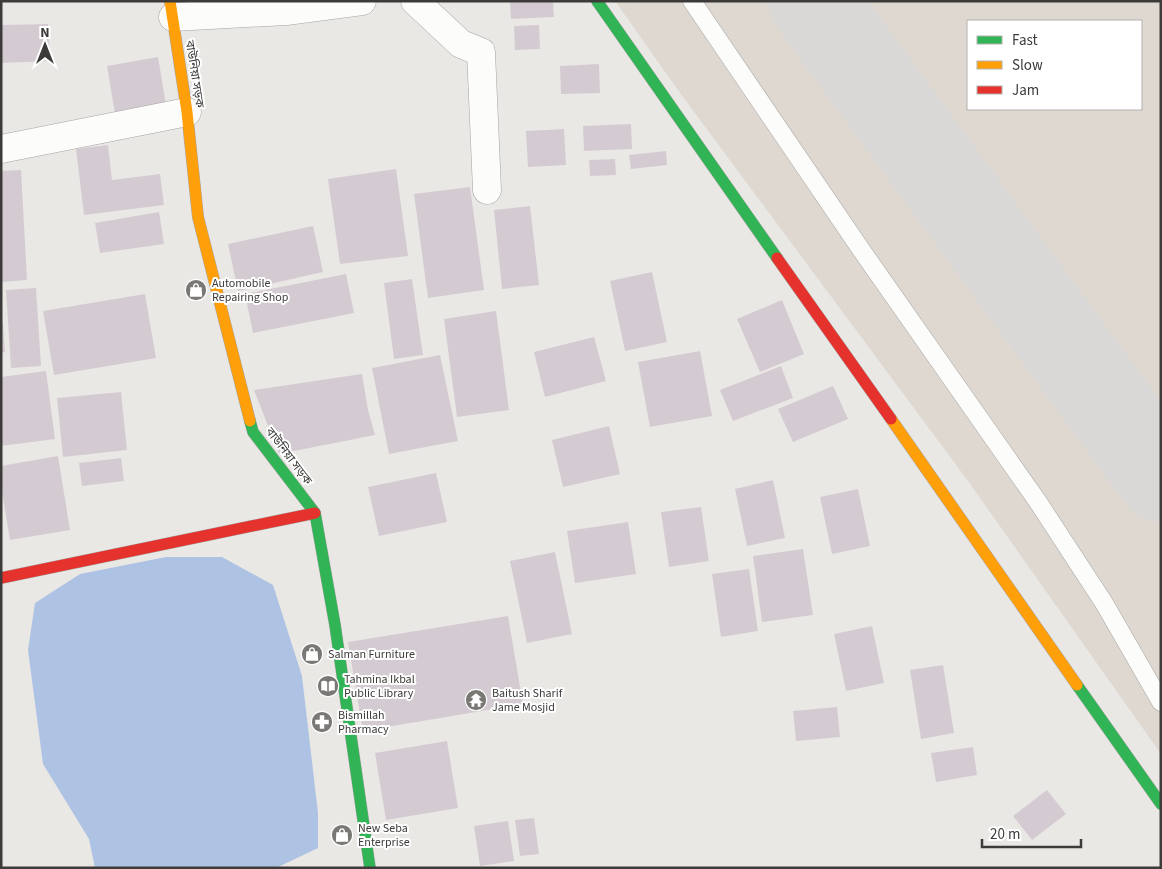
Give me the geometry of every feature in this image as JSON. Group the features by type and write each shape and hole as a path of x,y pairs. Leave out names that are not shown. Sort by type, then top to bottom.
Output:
{"street":[{"path":"171,9 286,11 362,1"},
{"path":"415,1 461,44 481,52 487,190"},
{"path":"597,1 1161,804"},
{"name":"বাউনিয়া সড়ক","path":"171,9 187,112 198,217 254,432 315,513 335,625 370,868"},
{"path":"1,149 187,112"},
{"path":"1,578 315,513"}],"lane":[{"path":"692,1 862,251 1038,502 1104,603 1161,702"}],"shaded area":[{"path":"615,1 1161,1 1161,754 968,481 680,93"}],"water":[{"path":"166,557 222,557 273,585 302,676 318,813 318,848 276,868 95,868 89,839 43,764 28,650 35,603 80,574"}],"building":[{"path":"510,1 553,1 554,17 511,19"},
{"path":"48,24 50,61 1,63 1,25"},
{"path":"539,25 540,49 515,50 514,26"},
{"path":"158,57 166,105 115,114 107,66"},
{"path":"599,64 600,93 561,94 560,66"},
{"path":"631,124 632,149 584,151 583,126"},
{"path":"564,129 566,165 528,167 526,131"},
{"path":"108,145 112,180 160,174 164,205 84,215 76,149"},
{"path":"666,151 667,165 631,169 629,155"},
{"path":"615,159 616,175 590,176 589,160"},
{"path":"396,169 408,256 340,264 328,179"},
{"path":"21,170 27,280 1,282 1,171"},
{"path":"470,187 484,290 428,298 414,194"},
{"path":"530,206 539,285 502,289 494,210"},
{"path":"159,212 164,244 100,253 95,223"},
{"path":"313,226 323,272 238,291 228,244"},
{"path":"652,272 667,342 625,351 610,281"},
{"path":"346,274 354,313 253,333 245,294"},
{"path":"412,279 423,355 394,359 384,283"},
{"path":"36,288 41,366 11,368 6,290"},
{"path":"145,294 156,358 54,375 43,311"},
{"path":"782,300 804,354 760,372 737,319"},
{"path":"496,311 509,410 457,417 444,319"},
{"path":"1,323 3,323 5,352 1,353"},
{"path":"594,337 606,381 545,397 534,352"},
{"path":"700,351 712,416 650,427 638,362"},
{"path":"440,355 458,441 389,454 372,368"},
{"path":"781,366 793,398 733,421 720,390"},
{"path":"46,371 55,439 1,446 1,377"},
{"path":"362,374 368,410 375,435 279,454 254,390"},
{"path":"833,386 848,419 793,442 778,409"},
{"path":"121,392 127,450 63,457 57,398"},
{"path":"609,426 620,474 563,487 552,440"},
{"path":"58,456 70,530 10,540 1,486 1,466"},
{"path":"121,458 124,481 82,486 79,463"},
{"path":"436,473 447,522 379,536 368,487"},
{"path":"773,480 785,538 747,546 735,489"},
{"path":"858,489 870,546 832,554 820,497"},
{"path":"701,507 709,561 669,567 661,512"},
{"path":"628,522 636,574 575,583 567,531"},
{"path":"803,549 813,615 762,622 753,556"},
{"path":"555,552 572,634 527,643 510,561"},
{"path":"749,569 758,631 721,637 712,574"},
{"path":"508,616 523,704 363,731 348,642"},
{"path":"872,626 884,683 846,691 834,634"},
{"path":"943,665 954,733 921,739 910,670"},
{"path":"837,707 840,737 796,741 793,711"},
{"path":"447,741 458,808 386,820 375,753"},
{"path":"973,747 977,775 936,782 931,753"},
{"path":"1047,790 1066,814 1032,840 1013,816"},
{"path":"534,818 539,854 520,856 515,820"},
{"path":"508,821 514,861 480,866 474,826"}],"taxiway":[{"path":"813,1 1161,477"}],"traffic: fast":[{"path":"597,1 777,258"},
{"path":"250,421 253,432 315,513 335,625 370,868"},
{"path":"1077,685 1161,804"}],"traffic: slow":[{"path":"170,1 187,112 198,217 250,421"},
{"path":"891,419 1077,685"}],"traffic: jam":[{"path":"777,258 891,419"},
{"path":"1,578 315,513"}],"place":[{"name":"Automobile Repairing Shop","path":"196,290"},
{"name":"Salman Furniture","path":"312,654"},
{"name":"Tahmina Ikbal Public Library","path":"328,686"},
{"name":"Baitush Sharif Jame Mosjid","path":"476,700"},
{"name":"Bismillah Pharmacy","path":"322,722"},
{"name":"New Seba Enterprise","path":"342,835"}]}
